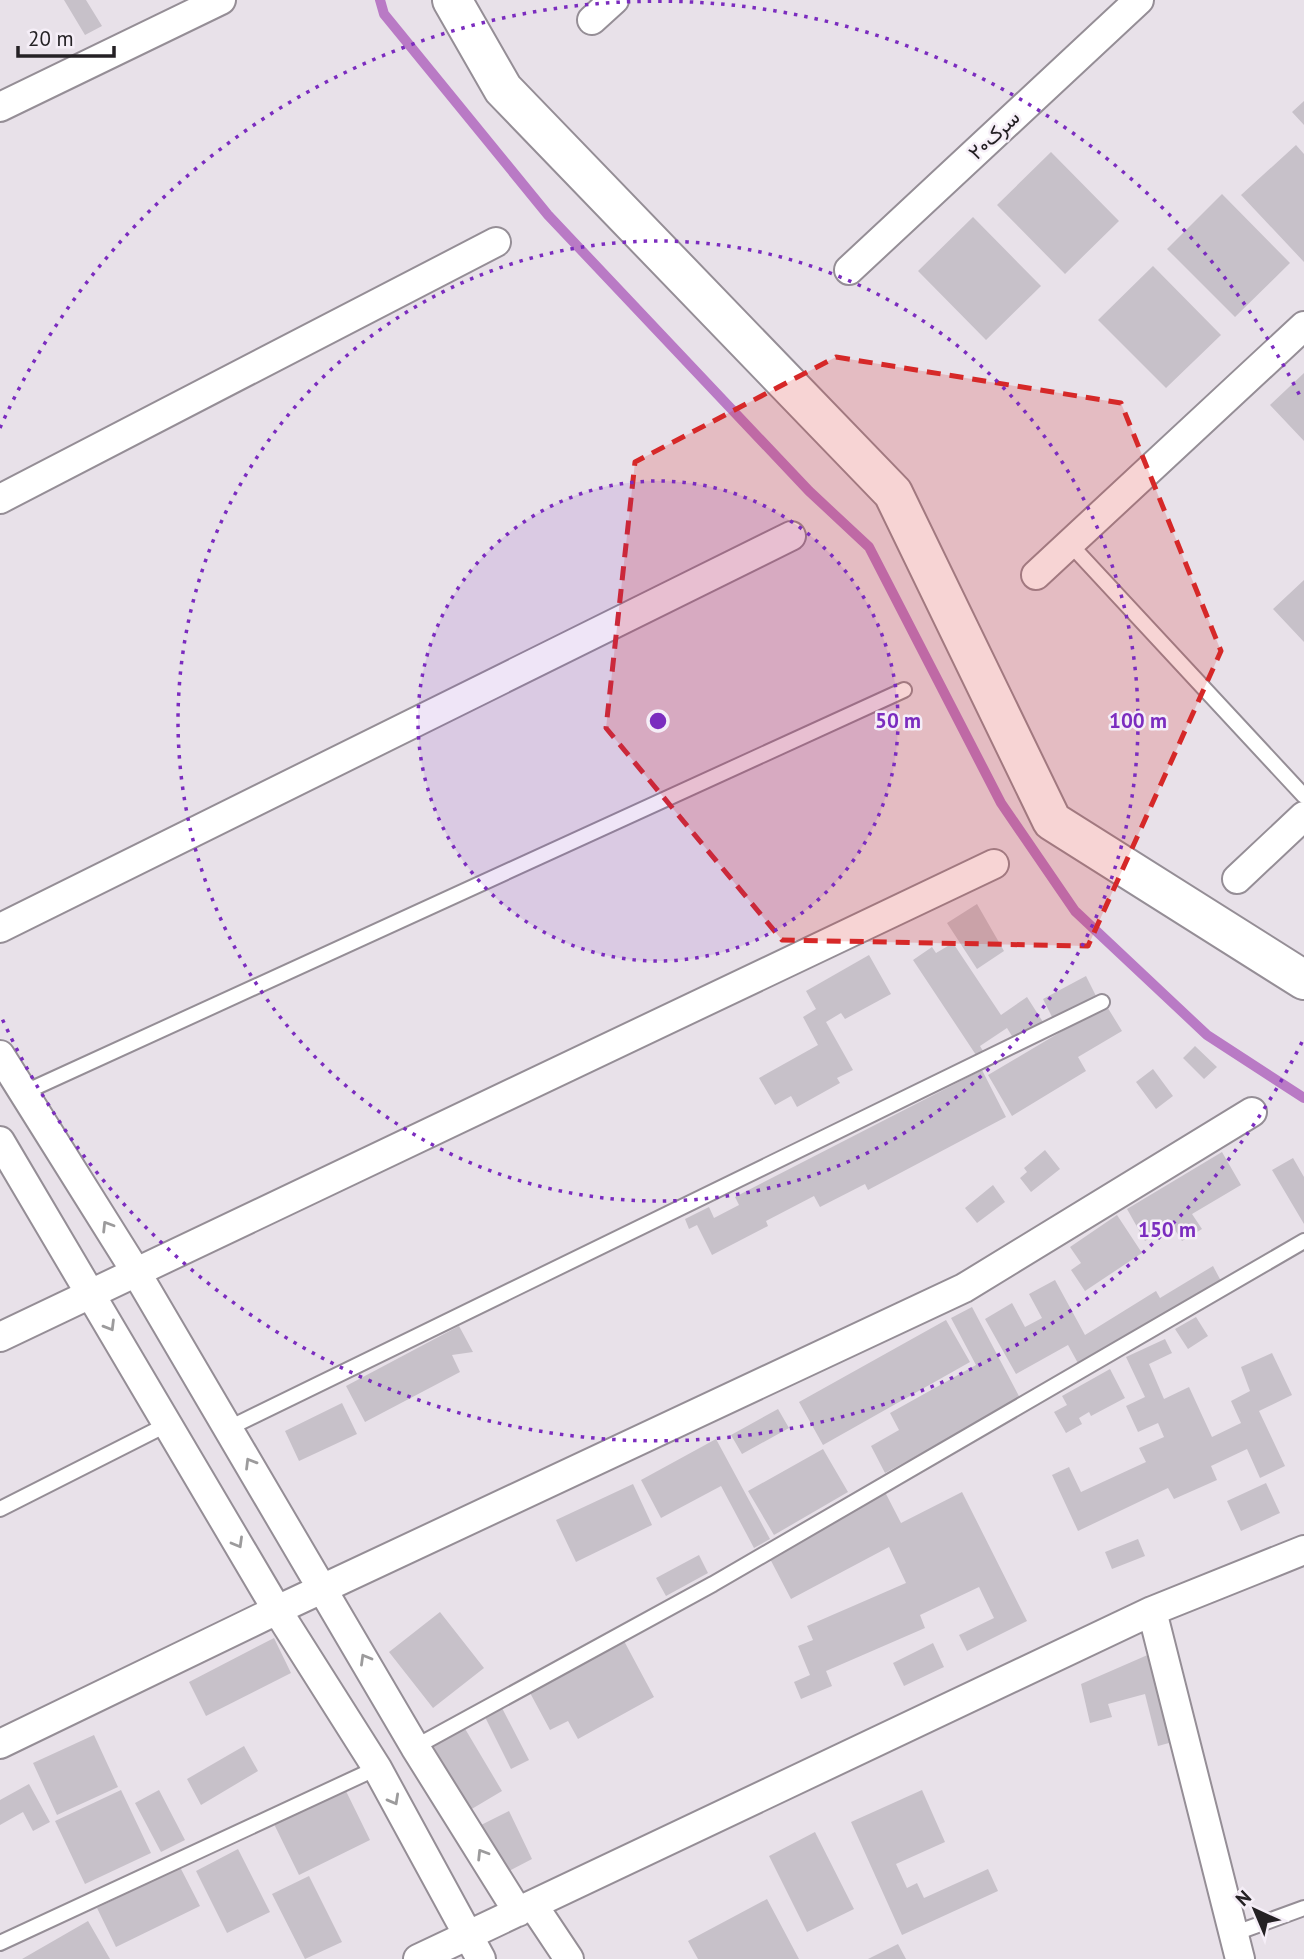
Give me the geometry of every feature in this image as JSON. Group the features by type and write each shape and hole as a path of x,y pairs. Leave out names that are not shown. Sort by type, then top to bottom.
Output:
{"street":[{"path":"0,107 221,0"},
{"path":"453,0 503,89 893,493 1052,821 1304,980"},
{"path":"592,20 614,0"},
{"name":"سرک۲۰","path":"849,270 1139,0"},
{"path":"0,499 496,242"},
{"path":"1036,575 1304,326"},
{"path":"0,928 790,536"},
{"path":"1237,879 1304,816"},
{"path":"0,1337 994,864"},
{"path":"0,1055 136,1272 415,1747 526,1908 569,1959"},
{"path":"0,1744 277,1610 964,1288 1252,1112"},
{"path":"0,1141 277,1610 377,1768 475,1947"},
{"path":"418,1959 475,1947 526,1908 1152,1611 1304,1550"},
{"path":"1152,1611 1237,1947"}],"lane":[{"path":"1070,544 1304,796"},
{"path":"23,1093 904,690"},
{"path":"229,1428 1102,1002"},
{"path":"415,1747 713,1584 1304,1241"},
{"path":"0,1509 168,1424"},
{"path":"0,1943 377,1768"},
{"path":"1237,1947 1304,1909"}],"highlighted area":[{"path":"836,357 1121,403 1221,651 1088,946 782,940 606,728 635,462"}],"building":[{"path":"64,0 86,0 102,26 85,35"},
{"path":"1304,101 1304,125 1292,112"},
{"path":"1296,145 1304,154 1304,262 1241,195"},
{"path":"1051,152 1119,221 1065,274 997,205"},
{"path":"1222,194 1290,263 1235,317 1167,249"},
{"path":"973,217 1041,286 986,340 918,271"},
{"path":"1153,266 1221,335 1166,388 1098,320"},
{"path":"1304,373 1304,441 1270,405"},
{"path":"1304,580 1304,642 1273,609"},
{"path":"977,904 1004,951 977,969 947,923"},
{"path":"953,943 1001,1015 1027,997 1043,1022 1015,1041 1007,1028 980,1046 983,1051 976,1055 913,960 932,947 936,953"},
{"path":"869,955 891,994 845,1019 841,1013 826,1022 853,1070 837,1078 840,1083 797,1107 791,1096 775,1105 759,1078 818,1045 803,1017 816,1009 806,991"},
{"path":"1086,976 1096,996 1053,1019 1043,999"},
{"path":"1106,1005 1122,1031 1078,1057 1086,1071 1012,1116 988,1075"},
{"path":"1195,1046 1217,1067 1204,1079 1183,1058"},
{"path":"1153,1069 1173,1096 1156,1109 1136,1082"},
{"path":"982,1070 1006,1117 868,1190 865,1184 820,1207 814,1196 766,1221 768,1226 712,1255 697,1225 689,1229 685,1219 709,1207 714,1218 739,1205 735,1197"},
{"path":"1045,1150 1060,1169 1031,1192 1020,1178 1027,1172 1024,1168"},
{"path":"1222,1152 1241,1185 1192,1214 1202,1229 1182,1241 1168,1219 1156,1226 1160,1232 1145,1241 1127,1209"},
{"path":"1293,1158 1304,1177 1304,1224 1272,1170"},
{"path":"993,1185 1005,1202 977,1223 965,1208"},
{"path":"1117,1215 1142,1253 1085,1291 1071,1270 1081,1263 1070,1247"},
{"path":"1213,1266 1221,1281 1079,1365 1068,1345 1016,1374 985,1319 1012,1303 1025,1327 1042,1318 1029,1294 1055,1280 1085,1335 1156,1291 1160,1298"},
{"path":"972,1307 1021,1400 885,1473 871,1446 899,1430 890,1413 976,1365 951,1318"},
{"path":"1196,1317 1208,1336 1188,1349 1175,1329"},
{"path":"946,1320 970,1362 823,1445 799,1402"},
{"path":"459,1326 473,1352 452,1355 460,1372 365,1422 346,1386"},
{"path":"1165,1339 1172,1353 1149,1364 1164,1399 1189,1387 1212,1437 1241,1423 1231,1401 1250,1391 1241,1367 1272,1353 1292,1395 1259,1411 1285,1466 1260,1478 1247,1449 1211,1466 1217,1480 1174,1499 1168,1488 1078,1531 1052,1475 1069,1467 1081,1492 1146,1462 1139,1448 1164,1437 1158,1423 1138,1432 1126,1406 1145,1397 1126,1357"},
{"path":"1110,1369 1125,1398 1091,1416 1089,1412 1079,1418 1082,1424 1066,1433 1054,1412 1067,1405 1062,1396"},
{"path":"342,1403 357,1434 299,1461 285,1431"},
{"path":"778,1409 789,1428 742,1454 731,1435"},
{"path":"716,1439 770,1539 754,1548 721,1486 661,1518 641,1480"},
{"path":"823,1449 848,1492 774,1535 748,1491"},
{"path":"1266,1483 1280,1513 1241,1531 1227,1501"},
{"path":"633,1484 652,1525 576,1562 556,1520"},
{"path":"885,1492 901,1523 962,1492 1027,1621 967,1651 959,1635 994,1618 979,1587 920,1615 925,1628 826,1671 832,1686 801,1699 794,1682 810,1675 798,1646 813,1640 807,1626 906,1583 889,1547 791,1599 768,1555"},
{"path":"1138,1539 1145,1556 1112,1569 1105,1552"},
{"path":"699,1555 708,1573 666,1596 656,1578"},
{"path":"440,1612 484,1668 433,1708 389,1652"},
{"path":"274,1638 291,1673 206,1716 189,1682"},
{"path":"623,1639 654,1697 578,1739 568,1721 550,1730 529,1691"},
{"path":"933,1643 944,1667 904,1686 893,1663"},
{"path":"1159,1650 1180,1740 1158,1746 1145,1694 1108,1704 1112,1717 1090,1723 1081,1684"},
{"path":"502,1708 529,1760 511,1769 485,1717"},
{"path":"464,1727 502,1791 470,1810 433,1746"},
{"path":"94,1735 118,1787 57,1815 33,1763"},
{"path":"244,1746 258,1771 201,1805 187,1779"},
{"path":"29,1784 50,1822 33,1831 23,1812 0,1825 0,1800"},
{"path":"344,1787 370,1840 299,1875 273,1822"},
{"path":"121,1790 151,1853 85,1884 55,1821"},
{"path":"159,1790 185,1840 161,1852 135,1803"},
{"path":"922,1790 945,1842 896,1864 907,1888 917,1883 924,1898 988,1869 998,1891 902,1935 851,1822"},
{"path":"509,1811 532,1859 501,1875 477,1827"},
{"path":"815,1832 854,1909 807,1932 769,1856"},
{"path":"238,1849 270,1912 227,1933 196,1871"},
{"path":"180,1867 200,1906 116,1947 97,1908"},
{"path":"309,1876 342,1942 305,1959 272,1894"},
{"path":"767,1899 799,1959 698,1959 688,1941"},
{"path":"88,1921 110,1959 22,1959"},
{"path":"898,1944 906,1959 868,1959"}],"waterway":[{"path":"380,0 384,14 548,215 809,491 869,547 1001,803 1075,911 1207,1035 1304,1098"}]}
